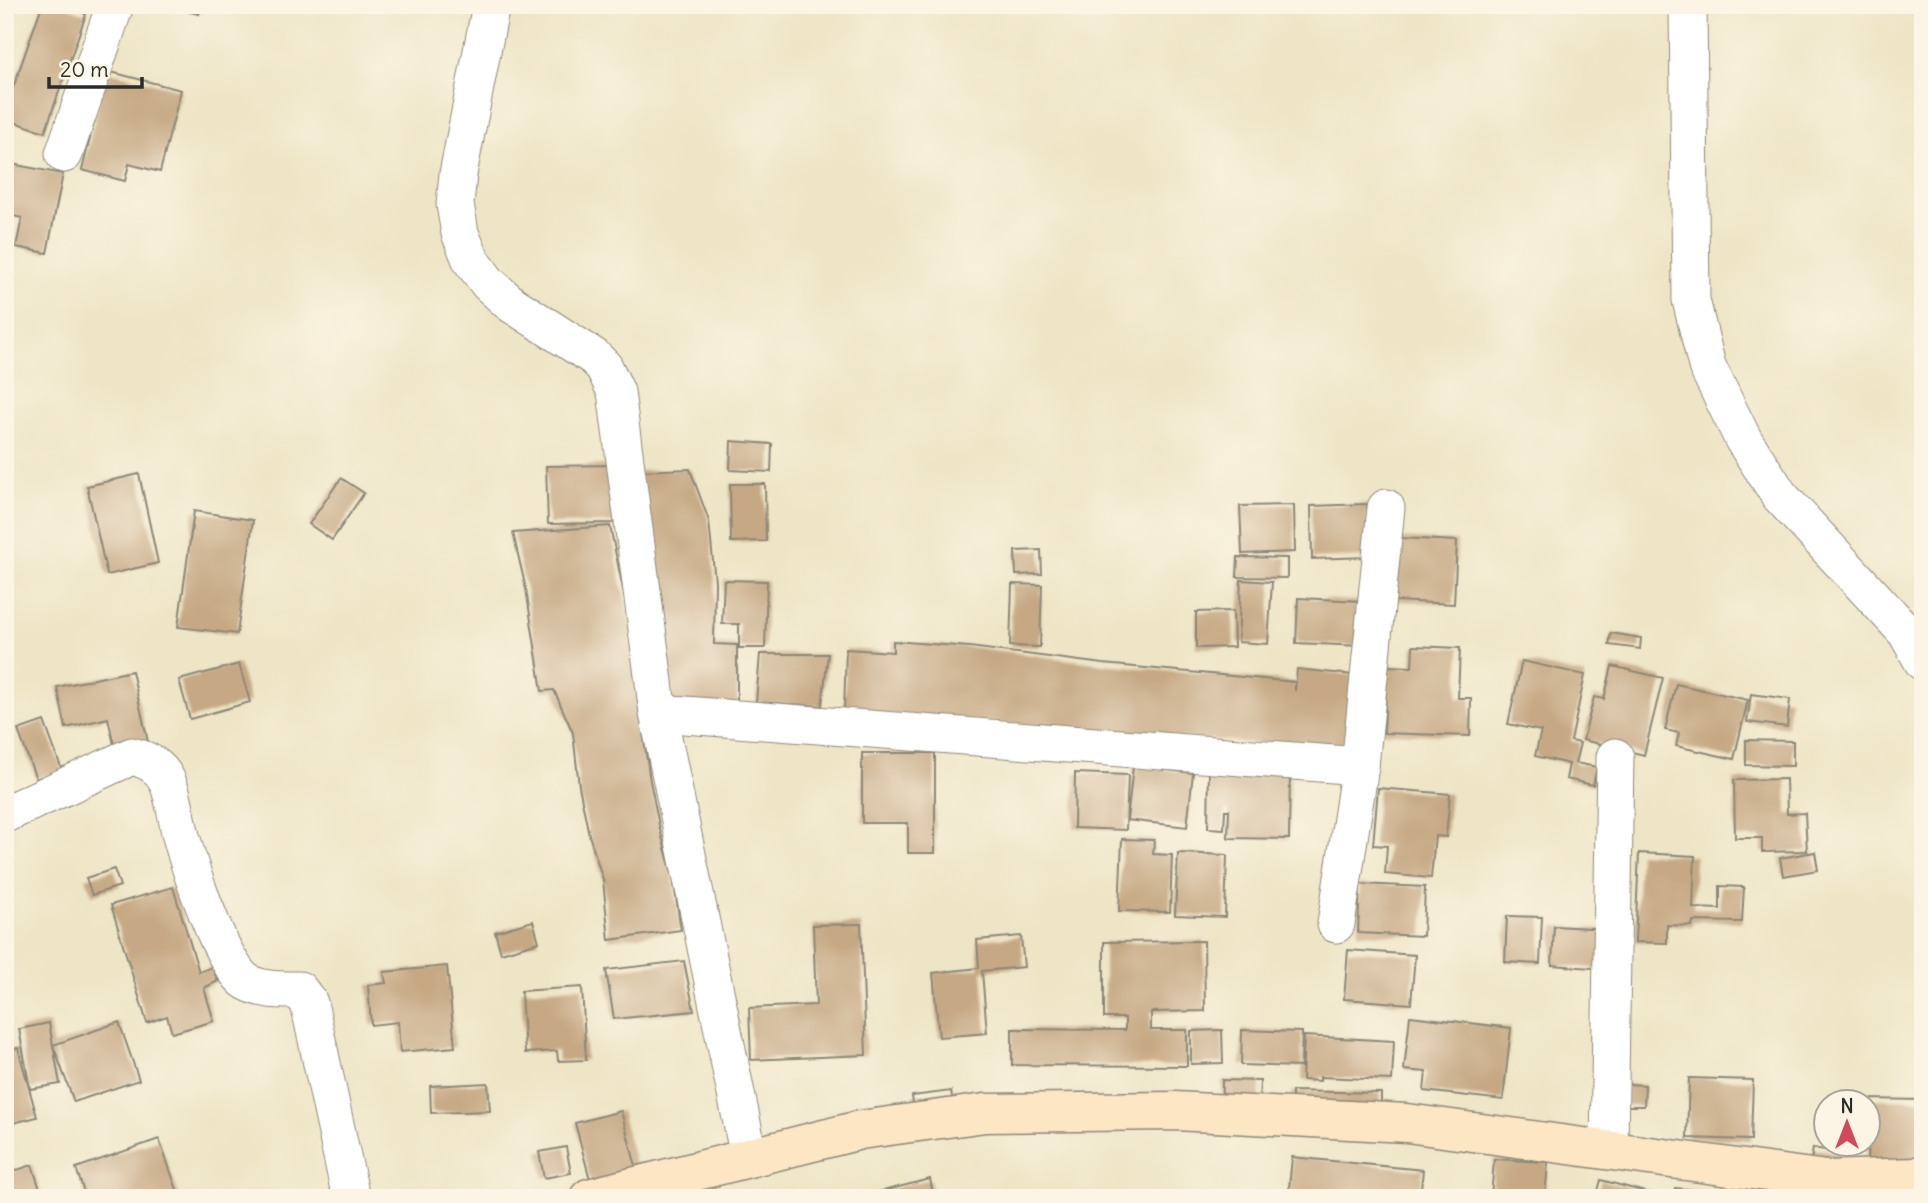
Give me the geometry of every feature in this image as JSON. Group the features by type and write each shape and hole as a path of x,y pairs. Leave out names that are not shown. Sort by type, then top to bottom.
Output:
{"street":[{"path":"64,154 115,5"},
{"path":"491,5 458,174 455,204 460,233 471,260 488,284 510,303 594,356 611,379 619,405 658,713 749,1157"},
{"path":"1688,5 1691,300 1707,366 1743,439 1780,496 1906,632 1923,662"},
{"path":"1336,924 1360,766 1386,508"},
{"path":"658,713 1360,766"},
{"path":"5,814 132,757 147,760 166,779 183,844 211,923 229,959 245,981 270,990 299,990 309,1003 351,1198"},
{"path":"1609,1149 1615,757"},
{"path":"589,1198 639,1192 749,1157 860,1130 985,1113 1012,1112 1175,1111 1407,1123 1826,1180 1916,1177 1923,1174"}],"building":[{"path":"42,5 61,5 86,14 45,132 5,119 5,111"},
{"path":"175,5 202,5 199,14 175,8"},
{"path":"107,71 181,90 160,172 129,164 125,181 82,170"},
{"path":"6,163 63,174 47,253 16,247 22,218 5,214"},
{"path":"731,441 772,444 771,472 730,470"},
{"path":"615,465 616,523 548,524 546,466"},
{"path":"690,469 709,521 715,582 714,644 737,645 737,706 673,704 639,471"},
{"path":"139,474 158,563 107,575 87,486"},
{"path":"341,478 364,493 332,540 309,524"},
{"path":"730,484 765,484 766,541 731,542"},
{"path":"1367,504 1368,557 1312,559 1311,506"},
{"path":"1294,505 1295,552 1242,554 1240,506"},
{"path":"194,511 253,520 237,634 178,627"},
{"path":"610,526 631,628 650,781 673,877 681,930 609,940 603,880 589,835 579,786 573,733 554,690 542,691 526,589 513,533"},
{"path":"1399,538 1457,541 1454,604 1395,601"},
{"path":"1041,550 1042,574 1016,575 1015,551"},
{"path":"1238,557 1287,558 1287,578 1237,577"},
{"path":"724,580 767,581 765,648 739,648 739,624 722,624"},
{"path":"1241,580 1272,582 1268,644 1238,642"},
{"path":"1012,584 1042,585 1040,647 1010,646"},
{"path":"1298,598 1363,601 1361,646 1296,643"},
{"path":"1233,611 1234,647 1196,648 1196,612"},
{"path":"1611,633 1641,638 1640,649 1609,645"},
{"path":"893,641 1295,682 1295,691 1297,669 1353,675 1344,750 844,711 846,649 893,652"},
{"path":"1413,646 1460,648 1458,698 1471,698 1470,736 1384,733 1387,666 1412,667"},
{"path":"760,654 828,654 822,706 756,702"},
{"path":"1522,661 1585,675 1571,741 1580,743 1575,763 1597,767 1593,785 1566,779 1569,764 1535,756 1541,731 1508,724"},
{"path":"239,664 250,702 190,719 179,680"},
{"path":"1612,666 1663,678 1644,755 1583,740 1594,697 1604,699"},
{"path":"132,671 148,742 115,749 108,718 66,728 57,687"},
{"path":"1676,684 1748,700 1734,759 1676,746 1679,733 1665,730"},
{"path":"1751,694 1790,699 1787,727 1747,722"},
{"path":"44,721 62,770 36,779 18,730"},
{"path":"1746,740 1793,741 1793,766 1746,765"},
{"path":"862,753 935,753 935,853 908,853 908,823 862,823"},
{"path":"1133,766 1193,773 1187,827 1127,820"},
{"path":"1209,770 1290,772 1289,839 1228,838 1229,810 1225,810 1224,829 1208,828"},
{"path":"1075,773 1128,775 1126,830 1074,828"},
{"path":"1786,779 1787,814 1805,813 1807,851 1762,852 1762,838 1735,838 1734,780"},
{"path":"1378,788 1450,794 1446,837 1435,836 1431,878 1385,874 1387,846 1373,845"},
{"path":"1122,839 1154,840 1153,854 1172,855 1170,912 1119,911"},
{"path":"1815,852 1818,870 1783,876 1780,858"},
{"path":"1178,853 1227,855 1225,917 1175,915"},
{"path":"1639,853 1695,856 1693,908 1720,909 1720,886 1744,887 1742,922 1693,921 1692,926 1667,925 1667,943 1635,942"},
{"path":"114,869 120,886 92,895 86,878"},
{"path":"1360,884 1425,887 1423,936 1358,933"},
{"path":"173,887 199,972 212,967 218,981 204,988 214,1021 172,1033 167,1016 147,1023 111,905"},
{"path":"1507,916 1542,917 1540,964 1505,962"},
{"path":"533,921 539,942 501,953 495,932"},
{"path":"861,924 866,1055 751,1060 749,1008 816,1005 813,925"},
{"path":"1554,926 1609,929 1606,969 1552,965"},
{"path":"1021,936 1024,967 982,971 987,1033 939,1037 933,973 979,968 977,940"},
{"path":"1204,941 1205,1011 1151,1012 1151,1030 1187,1030 1187,1066 1012,1065 1012,1029 1125,1030 1125,1018 1104,1018 1104,942"},
{"path":"1348,950 1415,955 1411,1004 1344,999"},
{"path":"684,961 694,1011 614,1019 606,970"},
{"path":"447,966 455,1047 400,1052 398,1022 371,1025 368,985 386,983 384,972"},
{"path":"582,987 586,1060 558,1061 557,1051 525,1053 521,991"},
{"path":"1410,1016 1511,1028 1503,1100 1424,1091 1426,1072 1404,1070"},
{"path":"119,1022 139,1080 74,1102 53,1045"},
{"path":"49,1023 60,1084 30,1089 19,1029"},
{"path":"1222,1030 1223,1063 1191,1064 1191,1031"},
{"path":"1242,1030 1302,1032 1301,1067 1241,1065"},
{"path":"1304,1036 1394,1041 1392,1080 1320,1077 1320,1081 1302,1080"},
{"path":"18,1048 37,1117 5,1125 5,1051"},
{"path":"1689,1078 1753,1080 1751,1140 1687,1138"},
{"path":"1222,1080 1260,1081 1258,1132 1221,1131"},
{"path":"488,1083 490,1111 431,1113 430,1086"},
{"path":"1627,1084 1645,1085 1644,1106 1626,1106"},
{"path":"951,1091 954,1108 914,1113 912,1096"},
{"path":"1292,1091 1381,1093 1381,1115 1292,1114"},
{"path":"1882,1099 1923,1100 1923,1171 1867,1181 1867,1158 1882,1158"},
{"path":"621,1111 638,1174 592,1187 575,1123"},
{"path":"159,1139 180,1198 86,1198 76,1168"},
{"path":"566,1147 571,1173 544,1178 539,1152"},
{"path":"1812,1154 1812,1158 1848,1158 1844,1181 1809,1174"},
{"path":"1292,1157 1423,1170 1420,1198 1288,1198"},
{"path":"1494,1159 1548,1162 1545,1198 1491,1198"},
{"path":"32,1165 43,1198 5,1198 5,1174"},
{"path":"930,1179 934,1198 859,1198 859,1197"},
{"path":"1601,1180 1664,1197 1664,1198 1596,1198"},
{"path":"1675,1188 1708,1192 1707,1198 1674,1198"}]}
